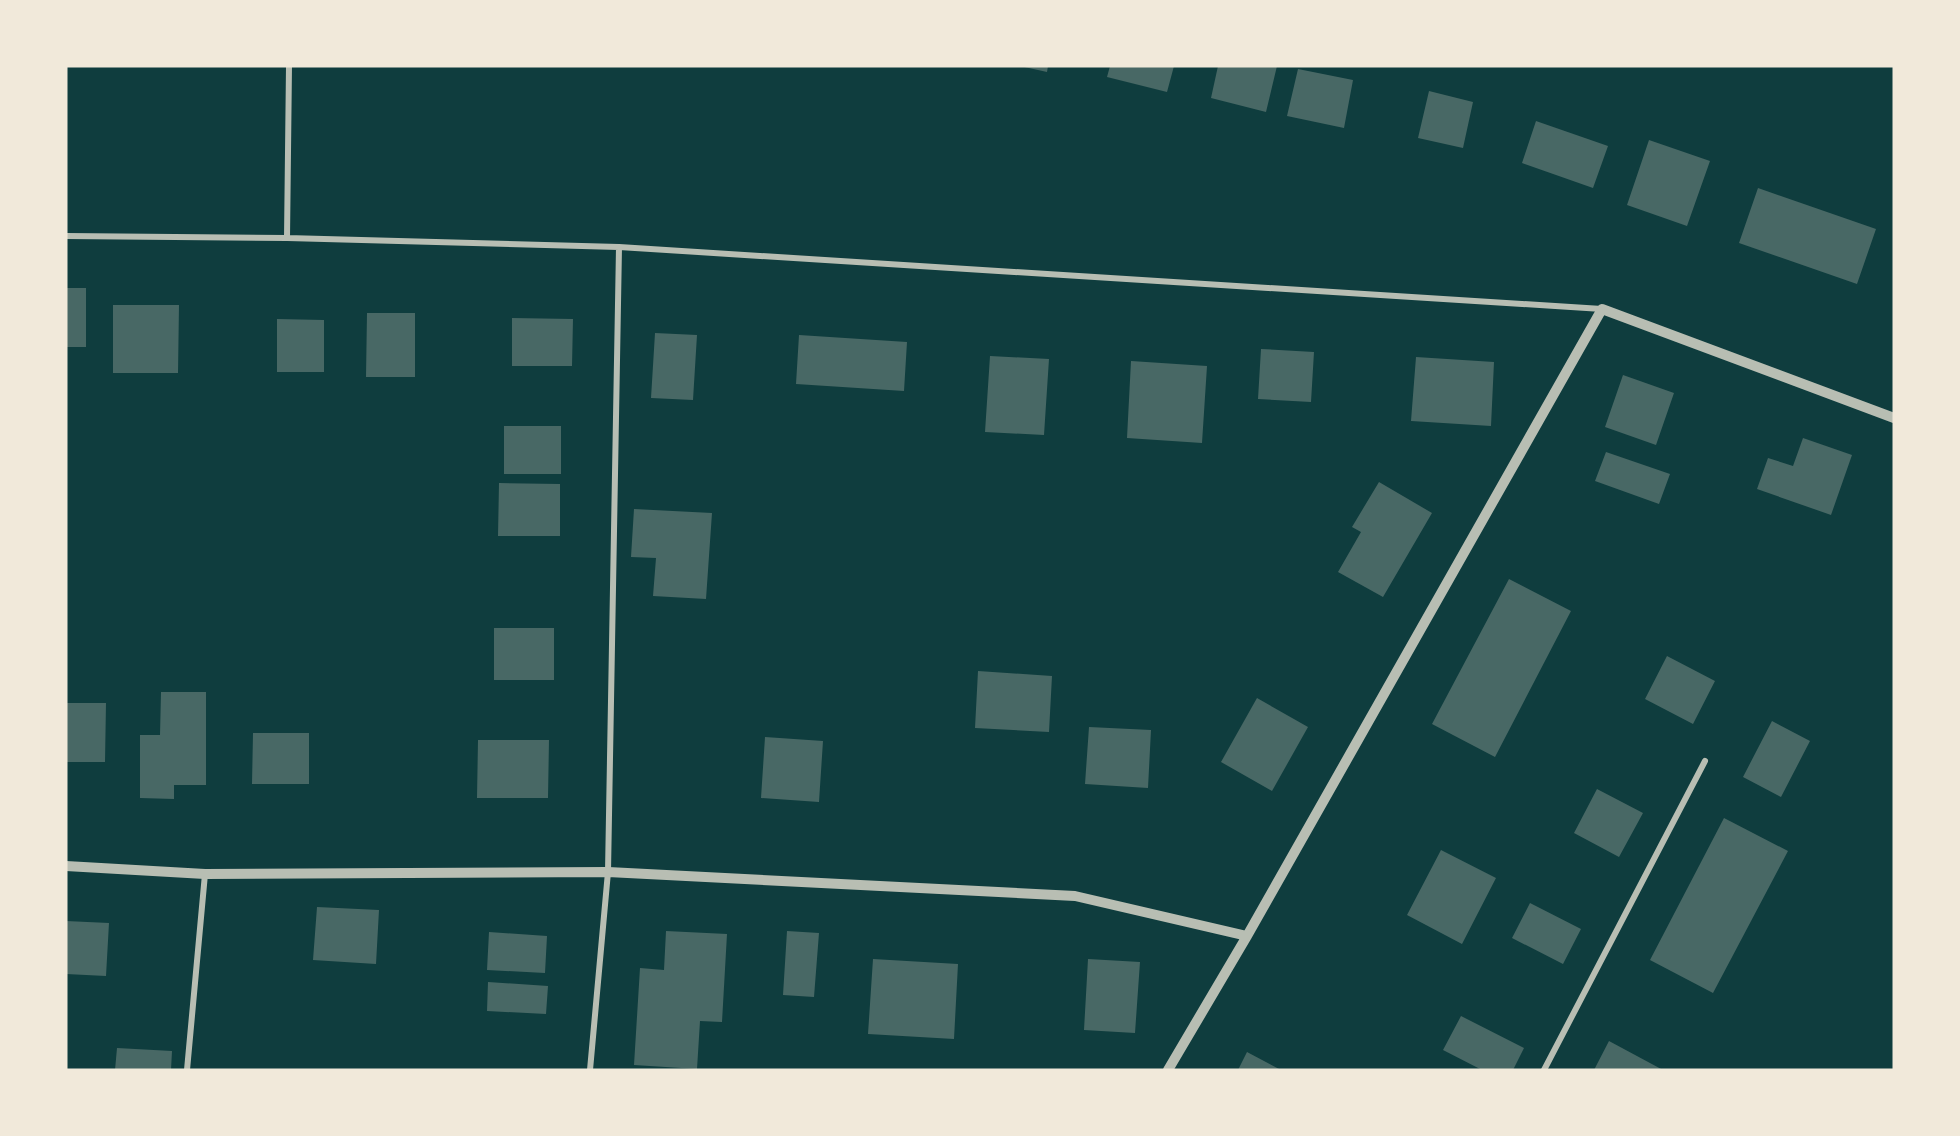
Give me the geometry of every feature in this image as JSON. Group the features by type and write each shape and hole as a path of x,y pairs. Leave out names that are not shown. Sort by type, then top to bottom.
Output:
{"street":[{"path":"287,238 289,66"},
{"path":"66,236 287,238 619,247 1602,309 1894,418"},
{"path":"590,1070 608,872 619,247"},
{"path":"1168,1070 1247,936 1602,309"},
{"path":"1544,1070 1705,761"},
{"path":"66,866 205,874 608,872 1075,896 1247,936"},
{"path":"187,1070 205,874"}],"building":[{"path":"1020,66 1048,66 1047,72"},
{"path":"1110,66 1174,66 1167,92 1107,77"},
{"path":"1218,66 1277,66 1266,112 1211,98"},
{"path":"1298,69 1353,80 1344,128 1287,116"},
{"path":"1429,91 1473,102 1463,148 1418,138"},
{"path":"1536,121 1608,146 1593,188 1522,163"},
{"path":"1649,140 1710,161 1687,226 1627,205"},
{"path":"1758,188 1876,229 1857,284 1739,243"},
{"path":"66,288 86,288 86,347 66,347"},
{"path":"113,305 179,305 178,373 113,373"},
{"path":"367,313 415,313 415,377 366,377"},
{"path":"512,318 573,319 572,366 512,366"},
{"path":"277,319 324,320 324,372 277,372"},
{"path":"655,333 697,335 693,400 651,398"},
{"path":"799,335 907,342 904,391 796,384"},
{"path":"1261,349 1314,352 1311,402 1258,399"},
{"path":"990,356 1049,359 1044,435 985,432"},
{"path":"1416,357 1494,362 1491,426 1411,421"},
{"path":"1131,361 1207,366 1202,443 1127,438"},
{"path":"1623,375 1674,393 1656,445 1605,427"},
{"path":"504,426 561,426 561,474 504,474"},
{"path":"1803,438 1852,455 1831,515 1757,489 1768,458 1793,466"},
{"path":"1606,452 1670,474 1659,504 1595,481"},
{"path":"1379,482 1432,513 1383,597 1338,572 1361,532 1352,527"},
{"path":"499,483 560,484 560,536 498,536"},
{"path":"634,509 712,513 706,599 653,596 656,558 631,557"},
{"path":"1509,579 1571,611 1495,757 1432,724"},
{"path":"494,628 554,628 554,680 494,680"},
{"path":"1667,656 1715,681 1693,724 1645,699"},
{"path":"978,671 1052,676 1049,732 975,728"},
{"path":"161,692 206,692 206,785 174,785 174,799 140,798 140,735 160,735"},
{"path":"1257,698 1308,727 1272,791 1221,762"},
{"path":"66,703 106,703 105,762 66,762"},
{"path":"1772,721 1810,741 1781,797 1743,777"},
{"path":"1089,727 1151,730 1148,788 1085,784"},
{"path":"253,733 309,733 309,784 252,784"},
{"path":"765,737 823,741 819,802 761,798"},
{"path":"478,740 549,740 548,798 477,798"},
{"path":"1597,789 1643,813 1619,857 1574,833"},
{"path":"1724,818 1788,851 1713,993 1650,960"},
{"path":"1441,850 1496,878 1462,944 1407,915"},
{"path":"1530,903 1581,929 1563,964 1512,938"},
{"path":"317,907 379,910 376,964 313,960"},
{"path":"66,921 109,923 106,976 66,974"},
{"path":"666,931 727,934 722,1022 700,1021 697,1069 634,1065 640,968 664,970"},
{"path":"787,931 819,933 814,997 783,995"},
{"path":"489,932 547,936 545,973 487,970"},
{"path":"873,959 958,964 954,1039 868,1034"},
{"path":"1088,959 1140,962 1135,1033 1084,1030"},
{"path":"488,982 548,986 546,1014 487,1011"},
{"path":"1461,1016 1524,1048 1513,1070 1482,1070 1443,1050"},
{"path":"1609,1041 1663,1070 1594,1070"},
{"path":"117,1048 172,1051 171,1070 115,1070"},
{"path":"1247,1052 1281,1070 1238,1070"}]}
